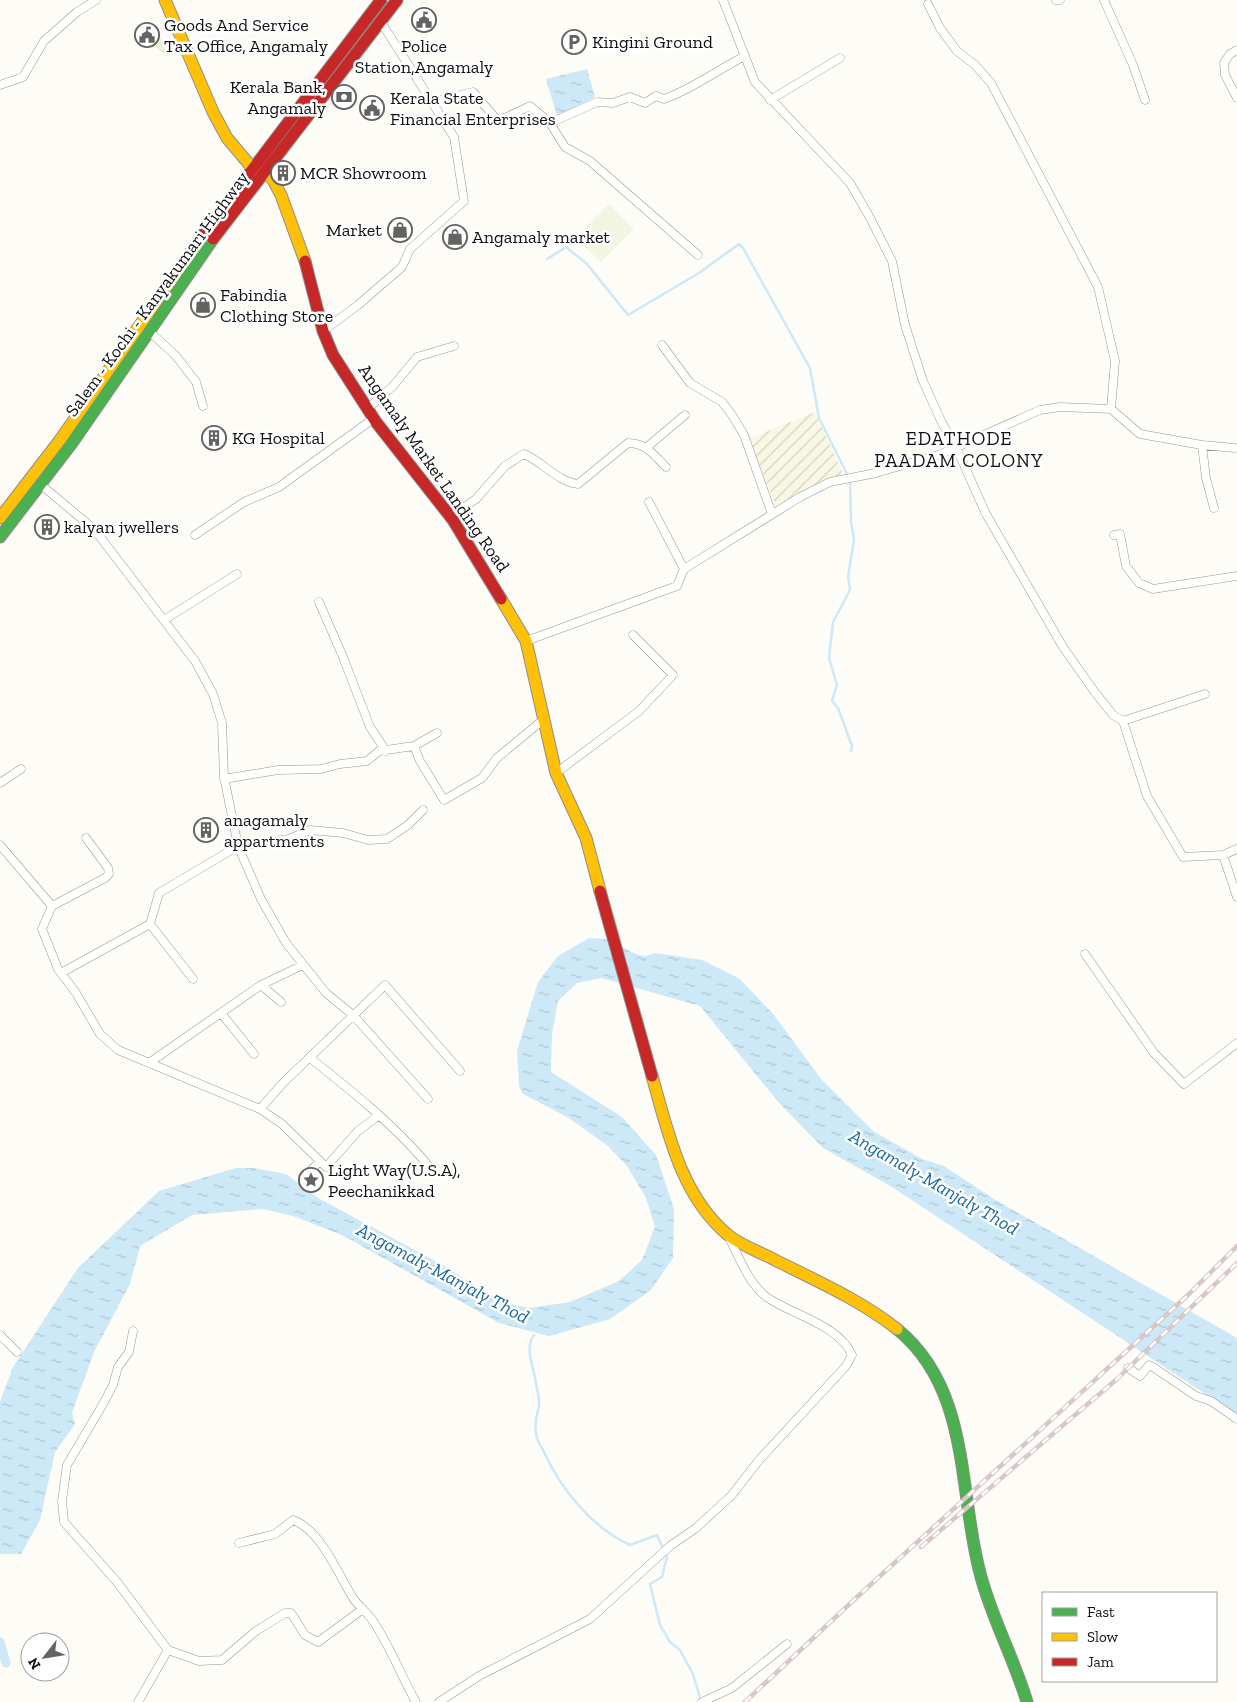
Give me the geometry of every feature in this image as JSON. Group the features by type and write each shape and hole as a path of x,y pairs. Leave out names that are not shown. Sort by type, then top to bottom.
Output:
{"main road":[{"path":"165,0 213,112 227,138 254,170 266,173"},
{"name":"Salem - Kochi - Kanyakumari Highway","path":"0,518 60,440 188,255 381,0"},
{"name":"Salem - Kochi - Kanyakumari Highway","path":"0,537 40,484 218,234 397,0"},
{"name":"Angamaly Market Landing Road","path":"266,173 273,180 289,214 303,252 323,331 333,355 370,414 450,517 489,577 526,641 556,773 586,838 626,993 676,1158 683,1175 727,1234"},
{"path":"727,1234 876,1314 899,1331 917,1349 939,1384 952,1414 964,1465 971,1529 980,1573 1027,1702"}],"street":[{"path":"0,85 23,76 44,41 77,12 96,0"},
{"path":"723,0 755,82 850,183 869,216 892,261 905,325 923,380 986,514 1063,647 1094,692 1113,714 1123,721 1147,796 1183,857 1224,855 1237,849"},
{"path":"1104,0 1133,65 1145,100"},
{"path":"928,4 943,33 957,52 975,65 991,83 1098,287 1116,361 1111,409"},
{"path":"323,331 402,268 410,249 464,201 454,137 381,22"},
{"path":"1237,50 1230,54 1224,64 1225,74 1237,98"},
{"path":"550,122 597,102 613,102 630,97 645,103 656,96 664,99 670,97 745,56"},
{"path":"770,100 840,58"},
{"path":"432,102 473,92 498,121 530,106 550,122 565,147 590,162 698,255"},
{"path":"149,332 176,356 196,382 203,406"},
{"path":"662,345 690,382 722,402 732,415 744,435 772,514"},
{"path":"195,535 244,502 279,487 370,414 417,357 454,346"},
{"path":"526,641 678,586 684,569 772,514 830,482 876,474 942,454 1040,410 1060,407 1111,409 1140,434 1236,449"},
{"path":"646,447 685,415"},
{"path":"450,517 476,499 505,466 524,454 568,483 578,484 628,443 639,443 646,447 666,467"},
{"path":"1202,445 1206,478 1214,508"},
{"path":"40,484 90,524 195,662 220,710 224,779 238,846 261,899 286,943 326,993 353,1015 428,1099"},
{"path":"649,502 684,569"},
{"path":"1114,535 1120,534 1126,566 1139,583 1153,589 1237,576"},
{"path":"164,620 237,574"},
{"path":"319,602 370,727 386,751"},
{"path":"556,773 639,711 673,675 633,636"},
{"path":"1123,721 1205,694"},
{"path":"414,746 420,761 444,800 482,778 497,758 544,720"},
{"path":"224,779 278,770 321,769 340,764 367,761 379,751 414,746 437,733"},
{"path":"0,782 21,769"},
{"path":"61,973 150,924 159,893 238,846 289,839 310,830 343,832 368,840 387,839 408,825 423,810"},
{"path":"86,838 108,868 108,874 105,878 52,906 42,929 61,973 76,992 100,1034 118,1050 260,1109 282,1124 326,1168 358,1131 378,1116"},
{"path":"0,845 52,906"},
{"path":"1224,855 1237,897"},
{"path":"150,924 193,978"},
{"path":"1085,954 1154,1053 1184,1084 1237,1043"},
{"path":"149,1064 261,985 303,965"},
{"path":"261,985 281,1002"},
{"path":"260,1109 284,1082 353,1015 380,989 387,986 460,1071"},
{"path":"221,1013 254,1054"},
{"path":"310,1058 361,1098 411,1145 428,1165"},
{"path":"306,1175 320,1161"},
{"path":"439,1702 479,1676 590,1619 660,1555 696,1528 731,1496 760,1459 846,1366 852,1355 847,1344 766,1297 745,1271 727,1234"},
{"path":"133,1331 129,1352 118,1367 103,1404 67,1465 62,1501 64,1522 117,1582 168,1650 199,1662 222,1660 256,1631 285,1613 290,1613 305,1635 318,1642 363,1609"},
{"path":"0,1335 18,1352"},
{"path":"1128,1368 1140,1376 1149,1365 1169,1376 1196,1396 1211,1400 1237,1419"},
{"path":"239,1544 275,1534 293,1520 300,1523 321,1544 354,1599 372,1620 416,1702"},
{"path":"702,1702 732,1688 787,1644"},
{"path":"138,1702 168,1650"}],"shaded area":[{"path":"815,412 844,476 777,508 748,439"}],"green space":[{"path":"155,24 168,57 150,42 144,27"},
{"path":"609,204 634,229 601,262 576,238"}],"water":[{"path":"587,69 595,97 557,116 546,79"},
{"name":"Angamaly-Manjaly Thod","path":"589,938 605,939 638,955 646,956 655,953 702,960 740,979 774,1015 821,1079 873,1131 922,1159 944,1166 994,1199 1237,1338 1237,1415 892,1187 823,1148 780,1104 700,1006 602,978 577,983 558,1001 552,1034 551,1072 622,1117 656,1155 674,1209 673,1258 651,1290 610,1319 549,1336 499,1323 344,1236 293,1216 262,1209 192,1215 140,1246 130,1284 94,1352 72,1413 75,1424 55,1452 40,1520 21,1554 0,1554 0,1402 13,1367 78,1268 159,1191 236,1168 254,1168 286,1174 320,1199 448,1268 497,1301 529,1308 570,1302 619,1281 642,1260 655,1227 646,1198 627,1166 608,1146 569,1118 523,1094 519,1086 517,1051 538,982 558,956"}],"waterway":[{"path":"547,259 566,247 587,264 628,315 699,273 739,244 810,368 819,418 848,476"},
{"path":"850,480 851,522 854,540 848,576 850,590 833,622 829,658 837,685 832,701 838,708 852,746 851,751"},
{"path":"534,1335 531,1340 530,1358 539,1400 535,1426 538,1442 568,1492 578,1505 602,1528 630,1545 657,1535 667,1557 662,1577 650,1584 660,1625 670,1642 680,1650 693,1674 701,1701"},
{"path":"0,1642 6,1663"}],"railway":[{"path":"745,1702 1188,1295 1237,1246"},
{"path":"921,1547 1117,1379 1237,1263"}],"traffic: fast":[{"path":"0,537 72,443 213,239"},
{"path":"897,1329 921,1353 938,1381 950,1411 958,1443 973,1541 980,1573 990,1606 1016,1669 1027,1702"}],"traffic: slow":[{"path":"165,0 213,112 227,138 254,170 266,173 273,180 281,195 305,261"},
{"path":"0,518 60,440 199,240"},
{"path":"501,599 526,641 556,773 586,838 600,891"},
{"path":"652,1076 678,1162 699,1202 712,1219 728,1235 739,1242 838,1292 868,1309 897,1329"}],"traffic: jam":[{"path":"199,240 381,0"},
{"path":"213,239 397,0"},
{"path":"305,261 323,331 333,355 376,422 453,520 501,599"},
{"path":"600,891 652,1076"}],"place":[{"name":"Police Station,Angamaly","path":"424,20"},
{"name":"Goods And Service Tax Office, Angamaly","path":"147,35"},
{"name":"Kingini Ground","path":"574,42"},
{"name":"Kerala Bank, Angamaly","path":"344,97"},
{"name":"Kerala State Financial Enterprises","path":"372,108"},
{"name":"MCR Showroom","path":"283,173"},
{"name":"Market","path":"400,230"},
{"name":"Angamaly market","path":"455,237"},
{"name":"Fabindia Clothing Store","path":"203,305"},
{"name":"KG Hospital","path":"214,438"},
{"name":"kalyan jwellers","path":"47,527"},
{"name":"anagamaly appartments","path":"206,830"},
{"name":"Light Way(U.S.A), Peechanikkad","path":"311,1180"}],"district":[{"name":"EDATHODE PAADAM COLONY","path":"959,449"}]}
